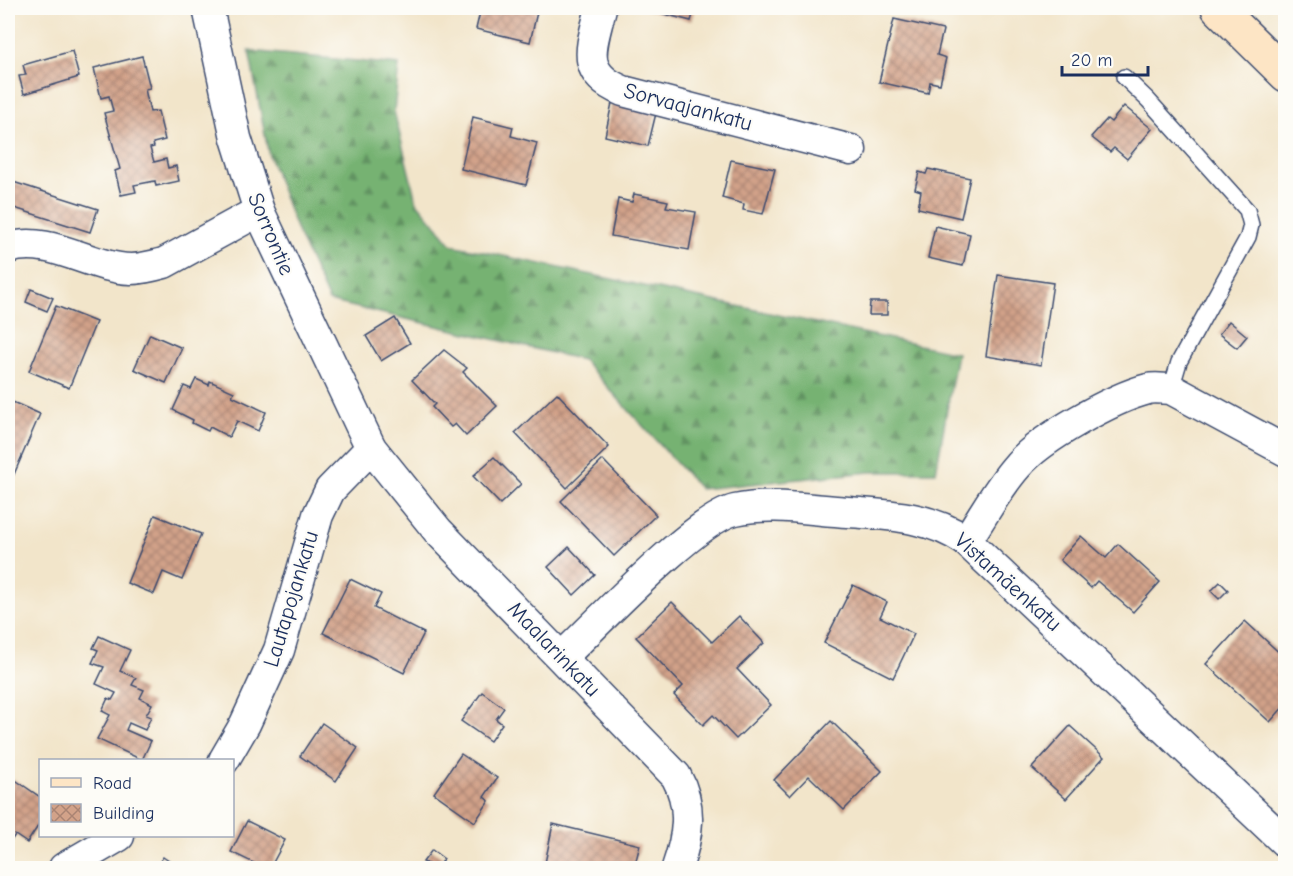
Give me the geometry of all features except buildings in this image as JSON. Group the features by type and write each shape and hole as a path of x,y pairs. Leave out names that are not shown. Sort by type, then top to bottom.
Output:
{"main road":[{"path":"1218,8 1286,75"}],"street":[{"name":"Sorrontie","path":"208,8 236,138 259,211 371,448"},
{"name":"Sorvaajankatu","path":"601,8 592,56 595,71 605,84 623,91 851,150"},
{"path":"8,248 32,244 50,247 113,267 148,268 164,263 259,211"},
{"path":"966,541 1016,466 1045,441 1132,395 1151,388 1171,389 1286,451"},
{"name":"Maalarinkatu","path":"371,448 438,531 676,776 682,787 688,818 677,868"},
{"name":"Lautapojankatu","path":"225,759 245,724 279,650 318,515 330,490 371,448"},
{"name":"Vistamäenkatu","path":"562,657 692,535 732,511 760,506 901,516 948,528 966,541 1286,843"},
{"path":"64,868 117,837"}],"lane":[{"path":"1124,77 1148,100 1247,210 1251,225 1248,237 1179,362 1171,389"}],"green space":[{"path":"249,51 399,65 394,111 416,201 452,245 957,353 936,472 870,472 700,489 583,360 329,301 297,231 269,156"}]}
